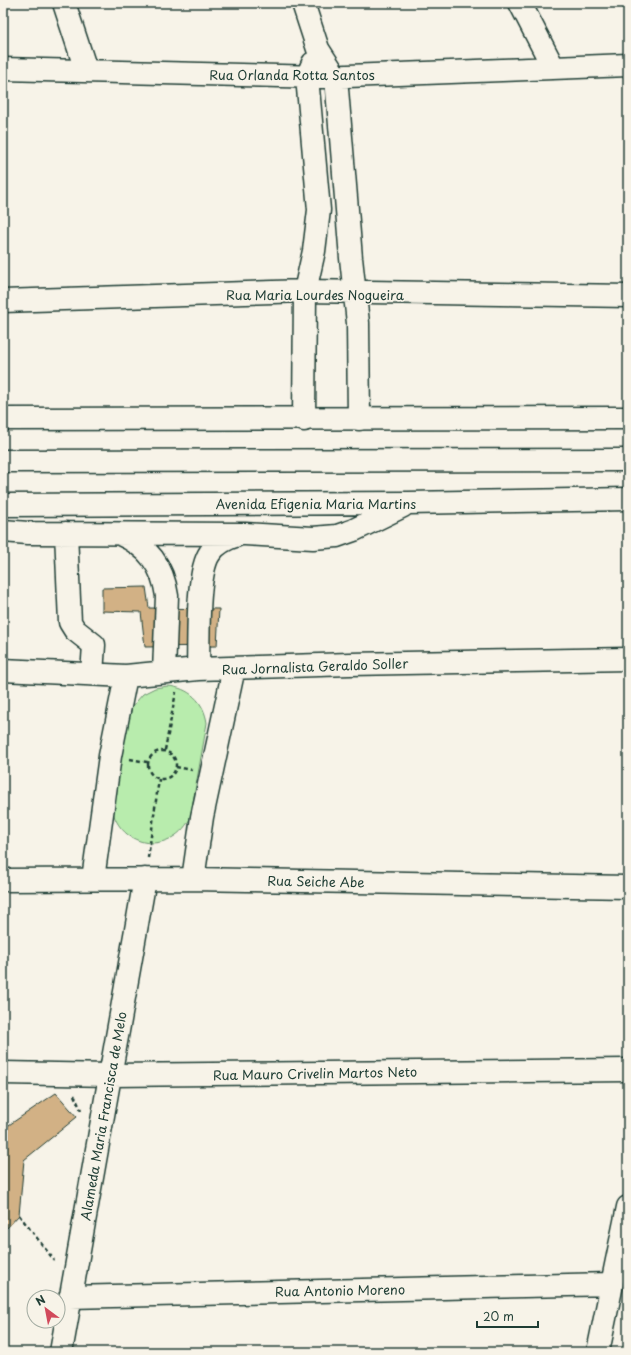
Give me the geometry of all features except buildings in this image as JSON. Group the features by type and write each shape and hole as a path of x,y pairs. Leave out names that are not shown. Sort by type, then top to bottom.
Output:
{"street":[{"path":"64,3 86,70"},
{"path":"303,3 318,49 336,77 358,323 359,418"},
{"path":"520,3 553,67"},
{"path":"304,420 305,291 314,251 319,210 307,77 318,49"},
{"name":"Rua Orlanda Rotta Santos","path":"3,69 336,77 628,65"},
{"name":"Rua Maria Lourdes Nogueira","path":"3,301 305,291 355,293 628,296"},
{"path":"3,419 304,420 359,418 628,418"},
{"path":"3,461 628,460"},
{"name":"Avenida Efigenia Maria Martins","path":"3,505 409,503 628,499"},
{"path":"3,531 28,533 245,534 313,538 336,536 354,530 409,503"},
{"path":"66,533 70,622 75,630 94,645 92,674"},
{"path":"120,534 141,545 149,553 162,573 165,584 166,602 180,671"},
{"path":"180,671 203,569 210,553 229,538 245,534"},
{"name":"Rua Jornalista Geraldo Soller","path":"3,670 126,676 234,668 350,664 628,659"},
{"path":"193,879 203,809 234,668"},
{"path":"93,879 110,756 126,676"},
{"name":"Alameda Maria Francisca de Melo","path":"62,1352 70,1297 145,879"},
{"name":"Rua Seiche Abe","path":"3,880 193,879 628,886"},
{"name":"Rua Mauro Crivelin Martos Neto","path":"3,1073 111,1075 628,1070"},
{"path":"598,1352 628,1207"},
{"name":"Rua Antonio Moreno","path":"70,1297 611,1284"}],"path":[{"path":"164,750 180,671"},
{"path":"164,750 174,756 176,767 170,777 159,779 150,773 147,762 154,753 164,750"},
{"path":"145,879 159,779"},
{"path":"71,1093 75,1096 81,1113"},
{"path":"19,1215 54,1260 56,1252"}],"green space":[{"path":"168,686 176,687 194,697 203,708 207,723 190,819 180,831 169,839 157,843 144,842 132,838 122,830 115,818 111,803 130,709 143,694 155,688"}]}
